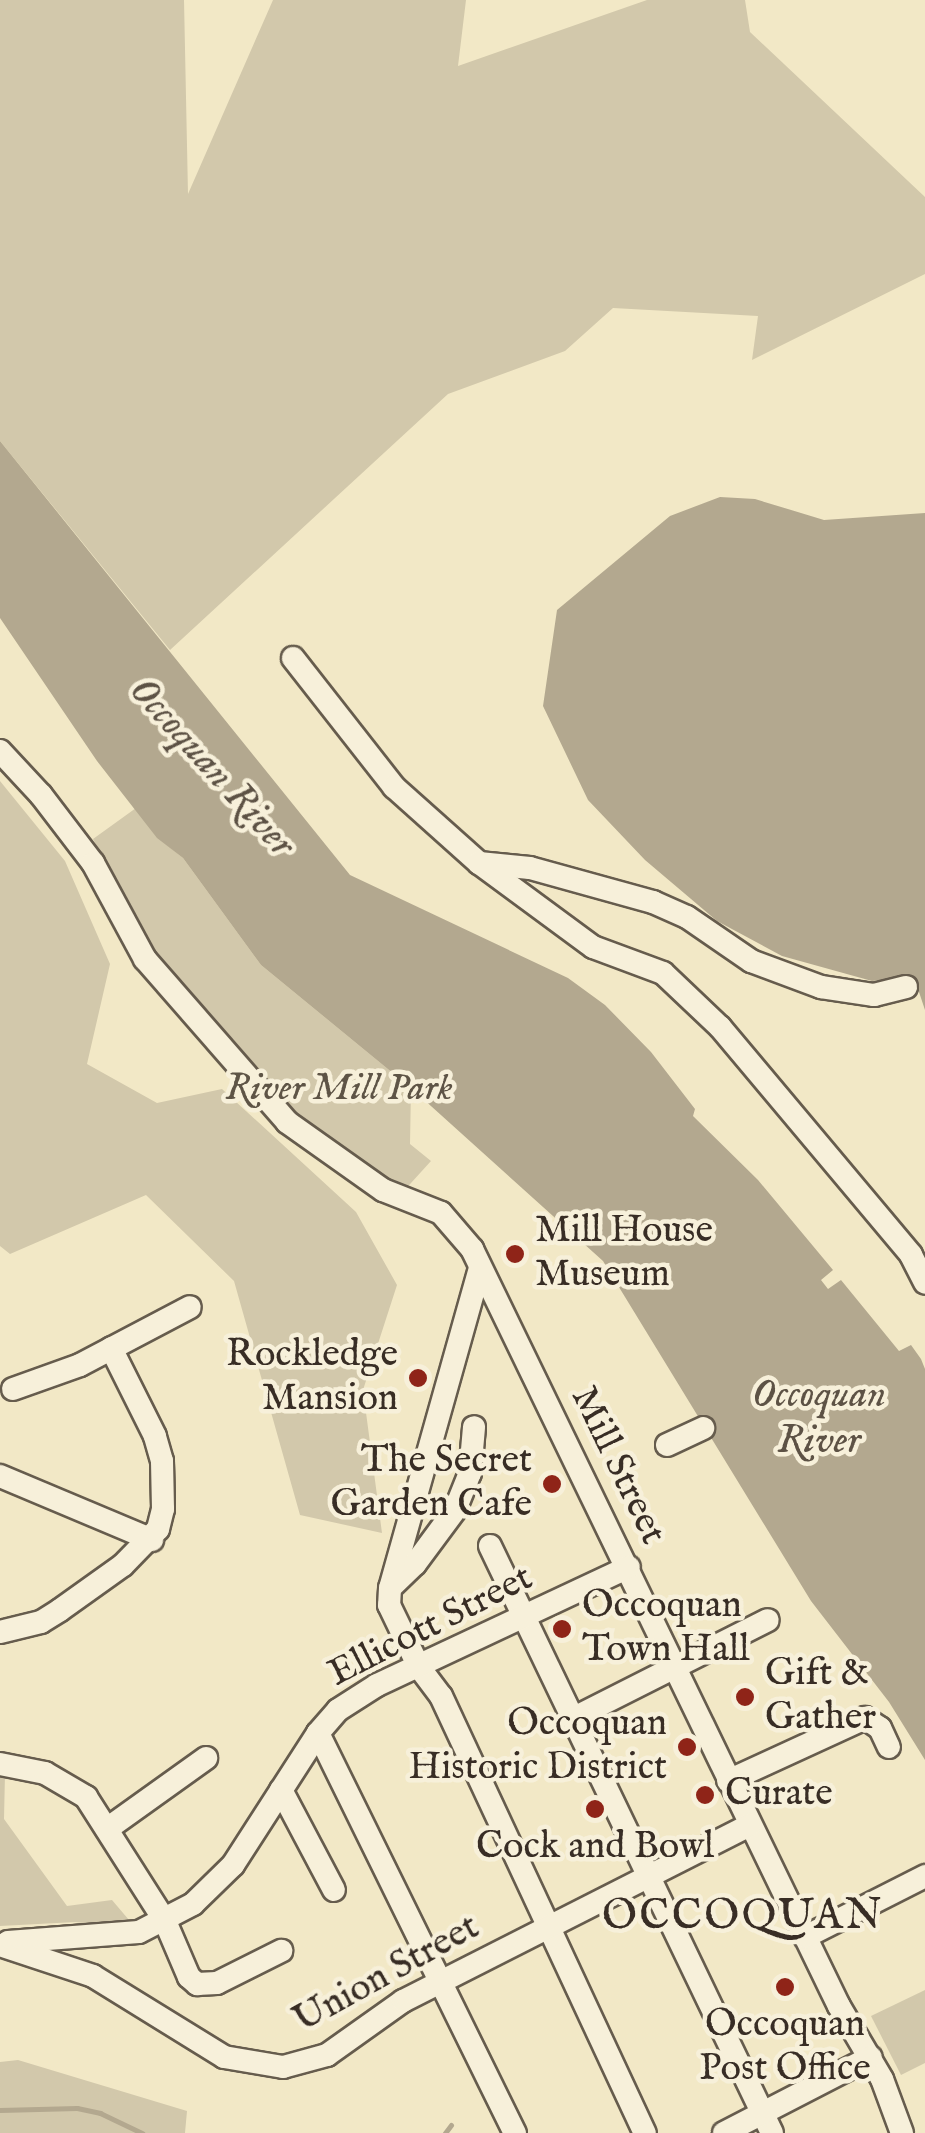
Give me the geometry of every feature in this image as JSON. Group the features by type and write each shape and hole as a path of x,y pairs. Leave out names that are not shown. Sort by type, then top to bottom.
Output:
{"street":[{"path":"293,658 394,787 478,863 593,947 653,968 720,1027 910,1254 925,1283"},
{"name":"Mill Street","path":"0,751 41,795 93,863 145,960 287,1122 383,1190 441,1213 472,1249 838,2006 871,2058 902,2133"},
{"path":"478,863 530,868 653,902 687,917 751,961 821,987 874,995 906,987"},
{"path":"480,1268 388,1606 419,1666 441,1696 645,2133"},
{"path":"13,1388 111,1348 190,1308"},
{"path":"0,1632 40,1622 60,1610 152,1540 163,1515 162,1461 155,1436 111,1348"},
{"path":"390,1588 415,1564 454,1510 470,1473 474,1428"},
{"path":"667,1445 703,1428"},
{"path":"0,1476 152,1540"},
{"path":"490,1546 768,2123"},
{"name":"Ellicott Street","path":"0,1944 36,1937 115,1936 165,1921 215,1886 318,1733 354,1698 629,1567"},
{"path":"574,1718 768,1620"},
{"path":"728,1781 864,1718 880,1728 889,1746"},
{"path":"318,1733 515,2133"},
{"path":"108,1828 206,1758"},
{"path":"0,1764 45,1772 86,1797 165,1921 189,1977 196,1984 217,1983 281,1951"},
{"path":"281,1790 334,1890"},
{"name":"Union Street","path":"0,1944 93,1976 210,2051 258,2066 283,2067 327,2055 403,2000 750,1825"},
{"path":"805,1936 925,1876"},
{"path":"724,2133 768,2123 871,2058"}],"green space":[{"path":"0,0 184,0 188,194 273,0 466,0 458,66 647,0 745,0 750,32 925,197 925,274 752,360 758,316 613,308 565,351 448,394 170,650 0,441"},
{"path":"0,781 65,861 110,964 87,1064 157,1103 222,1089 356,1212 397,1285 363,1390 382,1533 300,1515 234,1281 146,1195 10,1254 0,1246"},
{"name":"River Mill Park","path":"136,808 157,837 183,858 261,965 411,1088 410,1144 431,1161 401,1194 303,1122 153,955 93,839"},
{"path":"0,1774 5,1774 4,1819 67,1906 112,1900 129,1920 115,1927 76,1922 0,1926"},
{"path":"925,1990 925,2063 901,2075 871,2016"},
{"path":"18,2060 187,2111 185,2133 0,2133 0,2062"}],"water":[{"name":"Occoquan River","path":"0,441 350,875 568,978 605,1005 651,1052 695,1109 693,1116 758,1180 833,1270 821,1280 828,1289 841,1280 899,1351 911,1345 921,1359 925,1369 925,1760 889,1702 811,1601 603,1261 411,1088 261,965 183,858 157,838 97,761 0,618"},
{"path":"720,497 755,499 824,520 925,513 925,1010 918,989 907,977 872,981 782,956 717,921 645,860 588,800 543,706 557,610 670,516"}],"waterway":[{"path":"0,2110 77,2108 100,2113 142,2133"},
{"path":"445,2133 451,2125"}],"place":[{"name":"Mill House Museum","path":"515,1254"},
{"name":"Rockledge Mansion","path":"418,1378"},
{"name":"The Secret Garden Cafe","path":"552,1484"},
{"name":"Occoquan Town Hall","path":"562,1629"},
{"name":"Gift & Gather","path":"745,1697"},
{"name":"Occoquan Historic District","path":"687,1747"},
{"name":"Curate","path":"705,1795"},
{"name":"Cock and Bowl","path":"595,1809"},
{"name":"Occoquan Post Office","path":"785,1987"}],"district":[{"name":"OCCOQUAN","path":"743,1917"}]}
